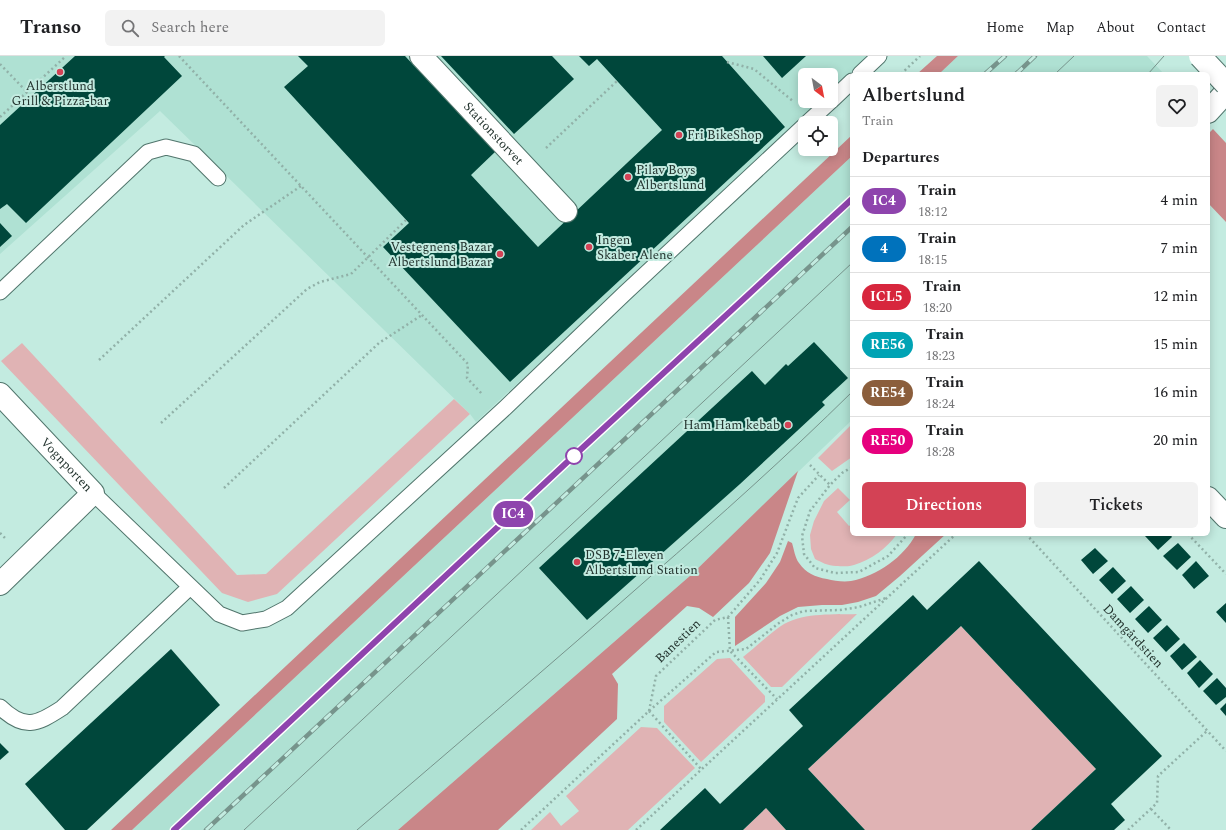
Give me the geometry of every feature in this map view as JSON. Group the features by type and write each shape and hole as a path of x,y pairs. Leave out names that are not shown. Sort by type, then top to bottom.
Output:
{"street":[{"name":"Stationstorvet","path":"421,56 566,210"},
{"path":"1200,56 1226,84"},
{"path":"1210,110 1226,92"},
{"name":"Vognporten","path":"0,394 93,492 0,584"},
{"path":"1210,500 1226,517"}],"lane":[{"path":"862,72 879,56"},
{"path":"838,94 850,83"},
{"path":"815,116 823,108"},
{"path":"93,492 219,614 242,623 266,619 287,608 505,408 624,294 798,131"},
{"path":"0,292 148,152 166,147 194,154 218,178"},
{"path":"0,707 9,716 25,723 44,720 62,708 190,586"}],"path":[{"path":"0,117 66,56"},
{"path":"179,56 468,364 467,378"},
{"path":"903,72 920,56"},
{"path":"727,62 754,69 796,103"},
{"path":"0,64 27,92"},
{"path":"525,168 617,81"},
{"path":"99,360 244,225 301,186"},
{"path":"161,423 307,289 320,282 350,274 406,220"},
{"path":"224,488 379,343 422,315"},
{"path":"810,465 830,485"},
{"path":"850,468 842,473 830,485 810,511 802,536 804,554 815,568 835,573 859,572 888,556 906,536"},
{"name":"Banestien","path":"649,711 656,676 715,620 728,617 760,580 777,553 798,498 819,475"},
{"path":"636,830 954,536"},
{"name":"Damgårdstien","path":"1028,536 1226,751"},
{"path":"1190,536 1226,574"},
{"path":"521,830 649,711 716,652 746,649 779,623 792,615 804,611 840,610 859,607 886,598"},
{"path":"728,617 730,651 777,699"},
{"path":"649,711 701,769"},
{"path":"1128,830 1157,803 1158,776 1207,730"},
{"path":"1151,809 1171,830"}],"shaded area":[{"path":"0,56 869,56 852,72 850,72 850,74 838,85 838,68 798,68 798,108 813,108 805,116 798,116 798,122 476,422 470,414 160,111 0,254"},
{"path":"937,56 958,56 941,72 919,72"},
{"path":"958,56 1147,56 1162,72 941,72"},
{"path":"1213,129 1226,143 1226,222 1210,205 1210,132"},
{"path":"850,137 850,158 132,830 111,830 830,156 838,156 838,148"},
{"path":"850,158 850,422 691,575 398,830 132,830"},
{"path":"22,343 237,575 266,574 454,399 470,414 277,594 248,602 222,593 1,361"},
{"path":"850,426 850,458 832,471 818,458"},
{"path":"798,471 770,553 749,583 713,617 699,608 687,606 612,674 618,684 617,719 498,830 398,830 691,575"},
{"path":"838,488 850,500 837,512 850,525 850,536 895,536 878,553 860,563 850,566 833,566 822,563 815,559 811,549 810,535 814,521 824,501"},
{"path":"915,536 944,536 876,596 842,605 798,607 780,616 735,646 735,617 766,583 780,562 788,541 792,543 798,561 808,572 815,576 836,581 851,581 880,570 897,558"},
{"path":"857,614 782,687 771,687 743,657 779,627 793,620 820,615"},
{"path":"961,626 1096,769 1031,830 865,830 808,769"},
{"path":"730,658 765,696 765,702 701,762 664,722 664,706 717,659"},
{"path":"641,727 657,728 695,768 628,830 531,830 550,812 561,826 579,811 566,796"},
{"path":"766,808 786,830 743,830"}],"building":[{"path":"75,56 165,56 164,57 182,76 26,223 7,204 0,209 0,125"},
{"path":"298,56 405,56 495,152 471,175 538,247 662,130 597,59 589,66 579,56 722,56 785,127 510,382 383,247 409,223 284,87 308,66"},
{"path":"441,56 552,56 574,79 514,134"},
{"path":"763,56 806,56 782,78"},
{"path":"0,223 12,236 0,247"},
{"path":"814,342 848,378 822,402 825,405 740,484 587,620 539,568 752,371 765,385 786,364 788,366"},
{"path":"1145,536 1171,536 1172,537 1158,550"},
{"path":"1178,543 1191,557 1177,570 1163,556"},
{"path":"1095,548 1108,561 1093,574 1081,560"},
{"path":"979,561 1162,756 1111,804 1125,820 1114,830 1031,830 1096,769 961,626 808,769 865,830 786,830 766,808 743,830 660,830 705,788 720,804 803,726 789,710 913,595 927,610"},
{"path":"1196,561 1209,576 1194,589 1182,575"},
{"path":"1113,567 1126,581 1112,594 1099,580"},
{"path":"1131,586 1144,600 1130,613 1117,599"},
{"path":"1226,603 1226,623 1216,612"},
{"path":"1149,606 1162,620 1148,633 1135,619"},
{"path":"1167,625 1180,639 1166,652 1153,638"},
{"path":"1184,643 1197,657 1182,670 1170,656"},
{"path":"171,649 220,705 87,830 65,830 25,784"},
{"path":"1200,660 1213,674 1199,688 1187,673"},
{"path":"1217,678 1226,688 1226,697 1216,705 1203,691"},
{"path":"1226,703 1226,716 1220,709"},
{"path":"0,743 9,752 0,760"}],"tram line":[{"path":"1057,72 1074,56"},
{"path":"1150,72 1164,56"},
{"path":"244,830 850,265"},
{"path":"357,830 702,531 778,463 850,394"}],"railway":[{"path":"987,72 1005,56"},
{"path":"1018,72 1035,56"},
{"path":"174,830 578,452 850,201"},
{"path":"206,830 850,229"}],"train":[{"name":"IC4","path":"174,830 578,452 850,201"}],"place":[{"name":"Alberstlund Grill & Pizza-bar","path":"60,72"},
{"name":"Fri BikeShop","path":"679,135"},
{"name":"Pilav Boys Albertslund","path":"628,177"},
{"name":"Ingen Skaber Alene","path":"589,247"},
{"name":"Vestegnens Bazar Albertslund Bazar","path":"500,254"},
{"name":"Ham Ham kebab","path":"788,425"},
{"name":"DSB 7-Eleven Albertslund Station","path":"577,562"}]}
